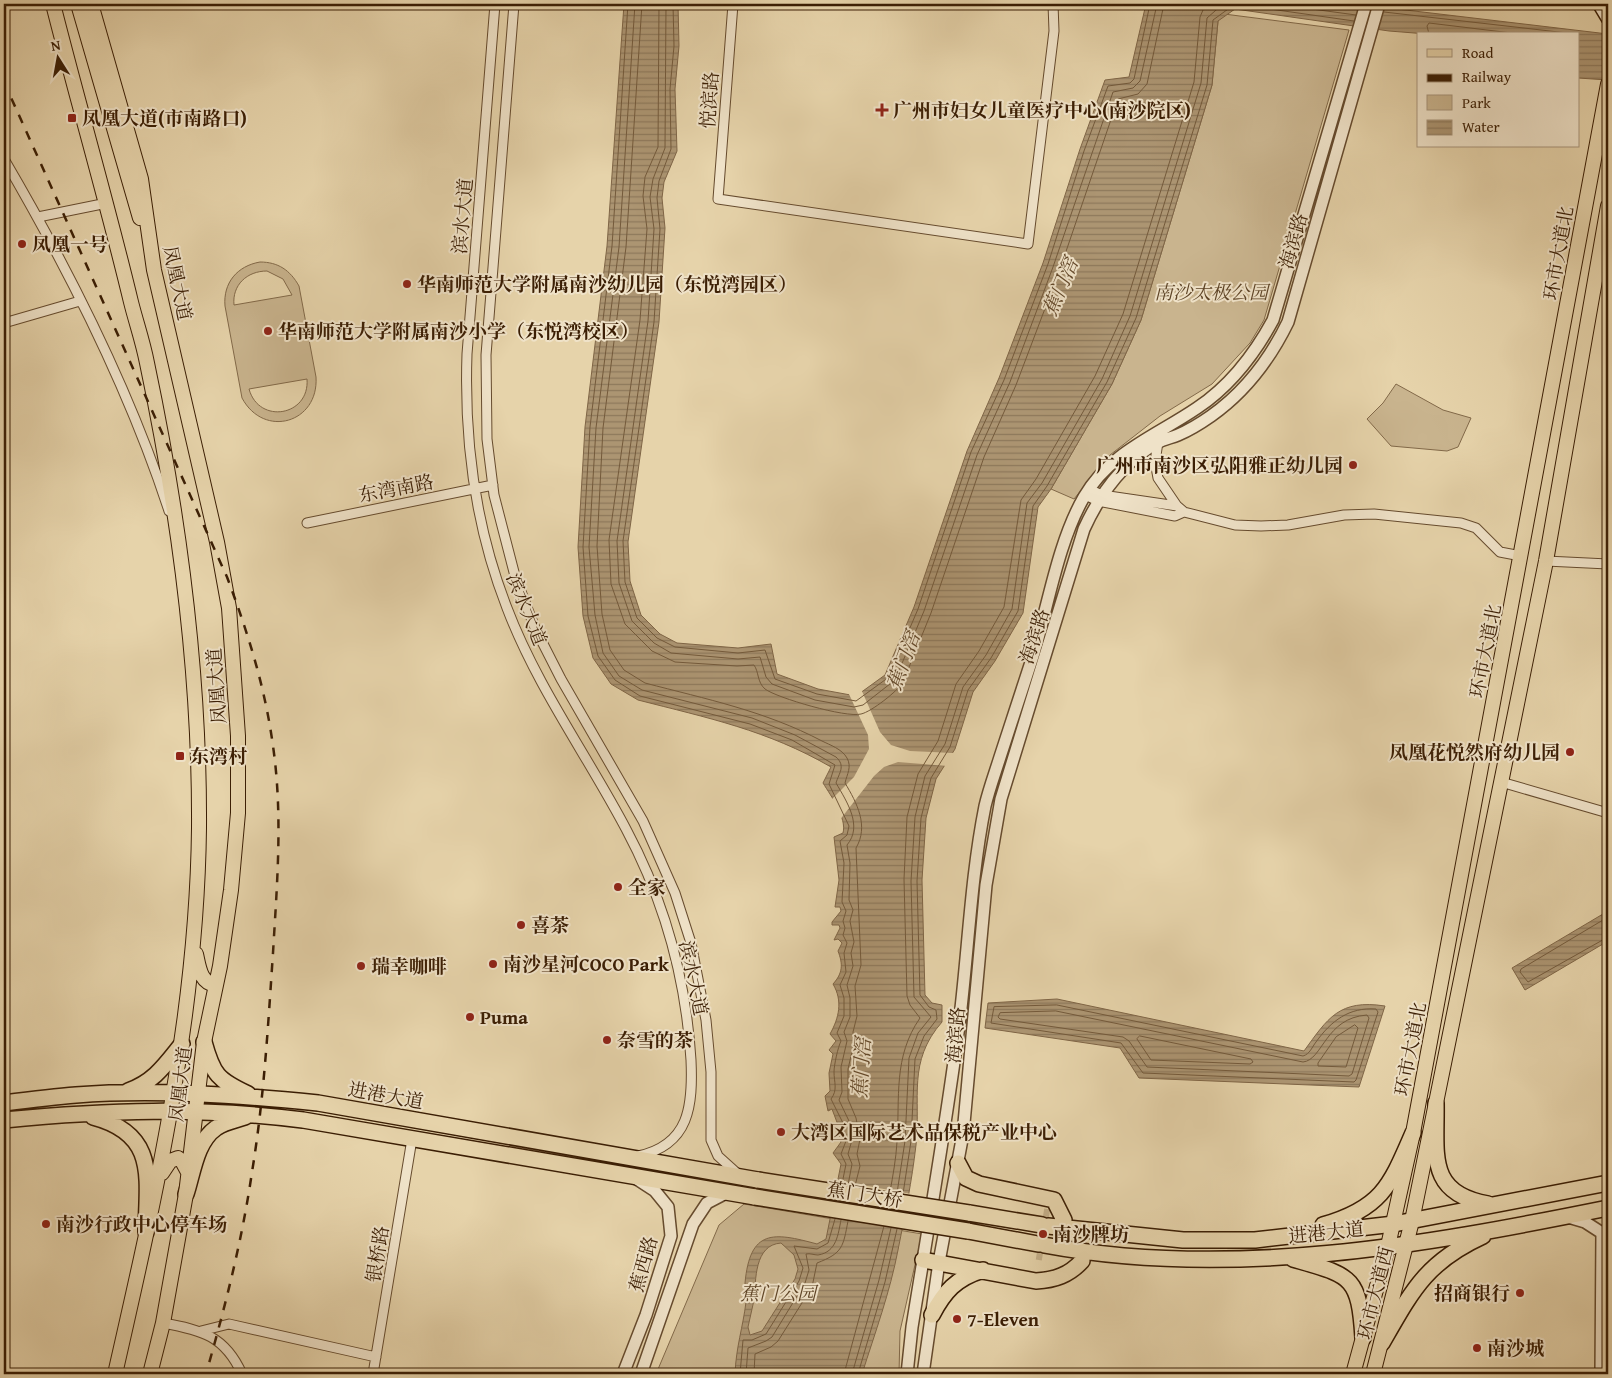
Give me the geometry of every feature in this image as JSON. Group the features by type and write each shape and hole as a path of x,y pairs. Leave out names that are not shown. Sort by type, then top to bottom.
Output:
{"highway":[{"path":"204,1042 214,1073 233,1087 256,1097"},
{"path":"120,1094 154,1078 164,1069 182,1044"},
{"path":"102,1094 108,1102 107,1109 103,1112"},
{"name":"进港大道","path":"4,1103 76,1095 197,1094 318,1103 758,1180"},
{"path":"1436,1104 1439,1170 1446,1186 1456,1195 1468,1201 1497,1206"},
{"name":"进港大道","path":"4,1120 77,1113 172,1110 256,1114 412,1138 755,1196"},
{"path":"77,1113 109,1121 125,1129 136,1141 143,1155 147,1174 146,1232"},
{"path":"186,1194 200,1148 206,1137 216,1127 256,1114"},
{"path":"1284,1236 1342,1219 1361,1211 1374,1201 1394,1174 1413,1133"},
{"path":"958,1163 966,1178 979,1184 1054,1200 1049,1221"},
{"name":"蕉门大桥","path":"758,1180 968,1213 988,1218"},
{"name":"进港大道","path":"988,1218 1023,1214 1049,1221 1155,1231 1183,1240 1251,1240 1394,1224 1497,1206 1608,1183"},
{"name":"蕉门大桥","path":"755,1196 987,1234 1009,1246 1041,1249"},
{"name":"进港大道","path":"1041,1249 1177,1260 1284,1257 1406,1244 1608,1208"},
{"path":"1380,1347 1417,1284 1430,1269 1461,1246 1504,1227"},
{"path":"1240,1258 1250,1252 1251,1240"},
{"path":"1041,1249 1082,1261 1136,1264 1177,1260"},
{"path":"1284,1257 1333,1271 1348,1280 1358,1296 1362,1343"},
{"path":"923,1260 1036,1281 1065,1275 1082,1261"},
{"path":"932,1315 948,1288 971,1274 983,1270"}],"main road":[{"name":"凤凰大道","path":"53,4 107,203 146,360 173,507 189,633 198,758 198,830 193,941 182,1044 160,1177 115,1374"},
{"path":"78,4 154,270"},
{"name":"凤凰大道","path":"91,4 141,179 154,270 218,542 229,608 238,736 238,813 232,890 204,1042 186,1194 164,1323 150,1374"},
{"path":"1599,4 1608,19"},
{"name":"环市大道北","path":"1394,1224 1413,1133 1607,90"},
{"name":"环市大道北","path":"1412,1221 1546,561 1608,206"},
{"path":"193,941 204,979 210,984 216,985"},
{"path":"160,1177 166,1166 175,1158 182,1160 189,1175"},
{"name":"环市大道西","path":"1374,1374 1412,1221"},
{"name":"环市大道西","path":"1353,1374 1394,1224"},
{"path":"1362,1343 1380,1347"}],"street":[{"name":"滨水大道","path":"495,4 467,363 467,431 474,489 491,564 518,636 544,688 638,852 660,907 679,972 690,1048 692,1099 690,1110 679,1132 671,1141 651,1153 628,1157"},
{"name":"滨水大道","path":"514,4 486,355 485,411 493,485 510,558 535,628 561,679 643,821 675,893 693,951 706,1020 710,1072 711,1140 724,1163 742,1177"},
{"name":"悦滨路","path":"733,4 718,199 1028,244 1054,31 1052,4"},
{"name":"海滨路","path":"908,1374 912,1326 960,1016 978,846 986,801 1032,657 1069,528 1087,492 1105,470 1123,453 1174,423 1214,395 1242,368 1264,337 1273,320 1366,4"},
{"name":"海滨路","path":"923,1374 939,1262 963,1134 986,885 1001,799 1084,529 1100,498 1127,465 1158,442 1196,426 1228,402 1256,374 1279,340 1288,322 1379,4"},
{"name":"凤凰大道","path":"4,159 38,217 80,301 146,443 172,521 177,544"},
{"path":"38,217 107,203"},
{"path":"4,324 80,301"},
{"path":"1158,442 1155,462 1158,478 1180,509 1235,525 1261,526 1344,515 1374,514 1461,523 1476,528 1500,552 1521,556"},
{"name":"东湾南路","path":"307,523 493,485"},
{"path":"1087,492 1100,498 1175,516 1180,509"},
{"path":"1546,561 1608,564"},
{"path":"1501,782 1608,813"},
{"name":"银桥路","path":"374,1374 412,1138"},
{"name":"蕉西路","path":"623,1374 646,1315 670,1236 668,1207 654,1191 631,1176"},
{"name":"蕉西路","path":"641,1374 693,1224 707,1202 728,1192"},
{"path":"1567,1216 1585,1222 1602,1233 1601,1374"},
{"path":"670,1236 674,1233 683,1234 687,1241"},
{"path":"164,1323 201,1331 217,1339 242,1374"},
{"path":"201,1331 229,1324 376,1357"}],"green space":[{"name":"南沙太极公园","path":"1224,14 1349,30 1264,320 1250,343 1212,384 1160,416 1110,455 1074,499 1051,489 1112,384 1141,320 1212,85 1218,21"},
{"path":"266,262 278,265 292,276 299,286 316,377 315,393 309,405 300,415 288,420 276,422 263,418 252,411 242,398 225,298 226,290 233,277 252,264","holes":["267,271 283,279 292,295 234,305 235,291 242,280 247,276","307,379 306,392 301,401 293,408 283,411 263,408 254,400 249,389"]},
{"path":"1396,384 1443,410 1471,418 1458,447 1447,451 1391,446 1367,419 1383,403"},
{"name":"蕉门公园","path":"744,1204 922,1234 900,1331 899,1374 656,1374 719,1225"}],"water":[{"name":"蕉门滘","path":"624,4 678,4 679,46 675,89 677,151 664,182 662,198 665,228 659,322 628,542 630,581 641,615 660,634 677,643 738,648 771,644 777,674 818,689 856,696 885,675 914,607 967,451 999,378 1043,263 1080,149 1105,80 1129,77 1146,4 1355,4 1608,34 1608,80 1580,78 1580,32 1417,33 1389,31 1235,9 1218,21 1212,85 1141,320 1112,384 1051,489 1038,507 1023,613 995,661 973,692 955,749 936,779 926,818 922,880 925,995 932,1003 942,1005 942,1022 924,1051 920,1066 916,1145 906,1211 891,1281 862,1374 735,1374 746,1302 745,1283 752,1252 758,1244 766,1239 776,1237 788,1237 817,1244 826,1239 841,1164 833,1153 841,1142 836,1128 838,1125 832,1109 828,1111 825,1096 830,1091 829,1073 833,1054 829,1050 836,1041 830,1034 836,1022 839,1009 838,997 833,984 839,976 841,968 838,951 842,943 838,939 834,940 840,928 839,925 832,925 832,922 841,911 840,907 835,907 839,880 834,837 843,833 844,827 838,807 823,783 831,767 784,743 737,726 638,700 611,684 593,658 583,616 578,547 585,427 607,246","holes":["781,1243 794,1255 798,1269 795,1279 762,1331 750,1335 748,1327 754,1300 756,1274 761,1257 766,1250 772,1245"]},
{"path":"1608,911 1608,941 1525,990 1512,968"},
{"path":"1057,999 1304,1051 1328,1020 1345,1008 1356,1005 1385,1006 1359,1087 1139,1078 1120,1048 985,1028 988,1003"}],"pier":[{"path":"861,689 880,732 891,745 910,751 955,753 947,766 898,762 884,767 874,776 839,821 830,801 854,777 869,749 868,735 848,692 856,693"},
{"path":"835,1180 911,1194 905,1229 828,1216"}],"tunnel":[{"path":"1043,1216 1049,1217"},
{"path":"1037,1252 1043,1253"}],"railway":[{"path":"4,82 227,577 255,660 270,724 278,798 278,850 263,1090 248,1198 238,1249 206,1374"}],"place":[{"name":"广州市妇女儿童医疗中心(南沙院区)","path":"882,110"},
{"name":"凤凰大道(市南路口)","path":"72,118"},
{"name":"凤凰一号","path":"22,244"},
{"name":"华南师范大学附属南沙幼儿园（东悦湾园区）","path":"407,284"},
{"name":"华南师范大学附属南沙小学（东悦湾校区）","path":"268,331"},
{"name":"广州市南沙区弘阳雅正幼儿园","path":"1353,465"},
{"name":"凤凰花悦然府幼儿园","path":"1570,752"},
{"name":"东湾村","path":"180,756"},
{"name":"全家","path":"618,887"},
{"name":"喜茶","path":"521,925"},
{"name":"南沙星河COCO Park","path":"493,964"},
{"name":"瑞幸咖啡","path":"361,966"},
{"name":"Puma","path":"470,1017"},
{"name":"奈雪的茶","path":"607,1040"},
{"name":"大湾区国际艺术品保税产业中心","path":"781,1132"},
{"name":"南沙行政中心停车场","path":"46,1224"},
{"name":"南沙牌坊","path":"1043,1234"},
{"name":"招商银行","path":"1520,1293"},
{"name":"7-Eleven","path":"957,1319"},
{"name":"南沙城","path":"1477,1348"}]}
